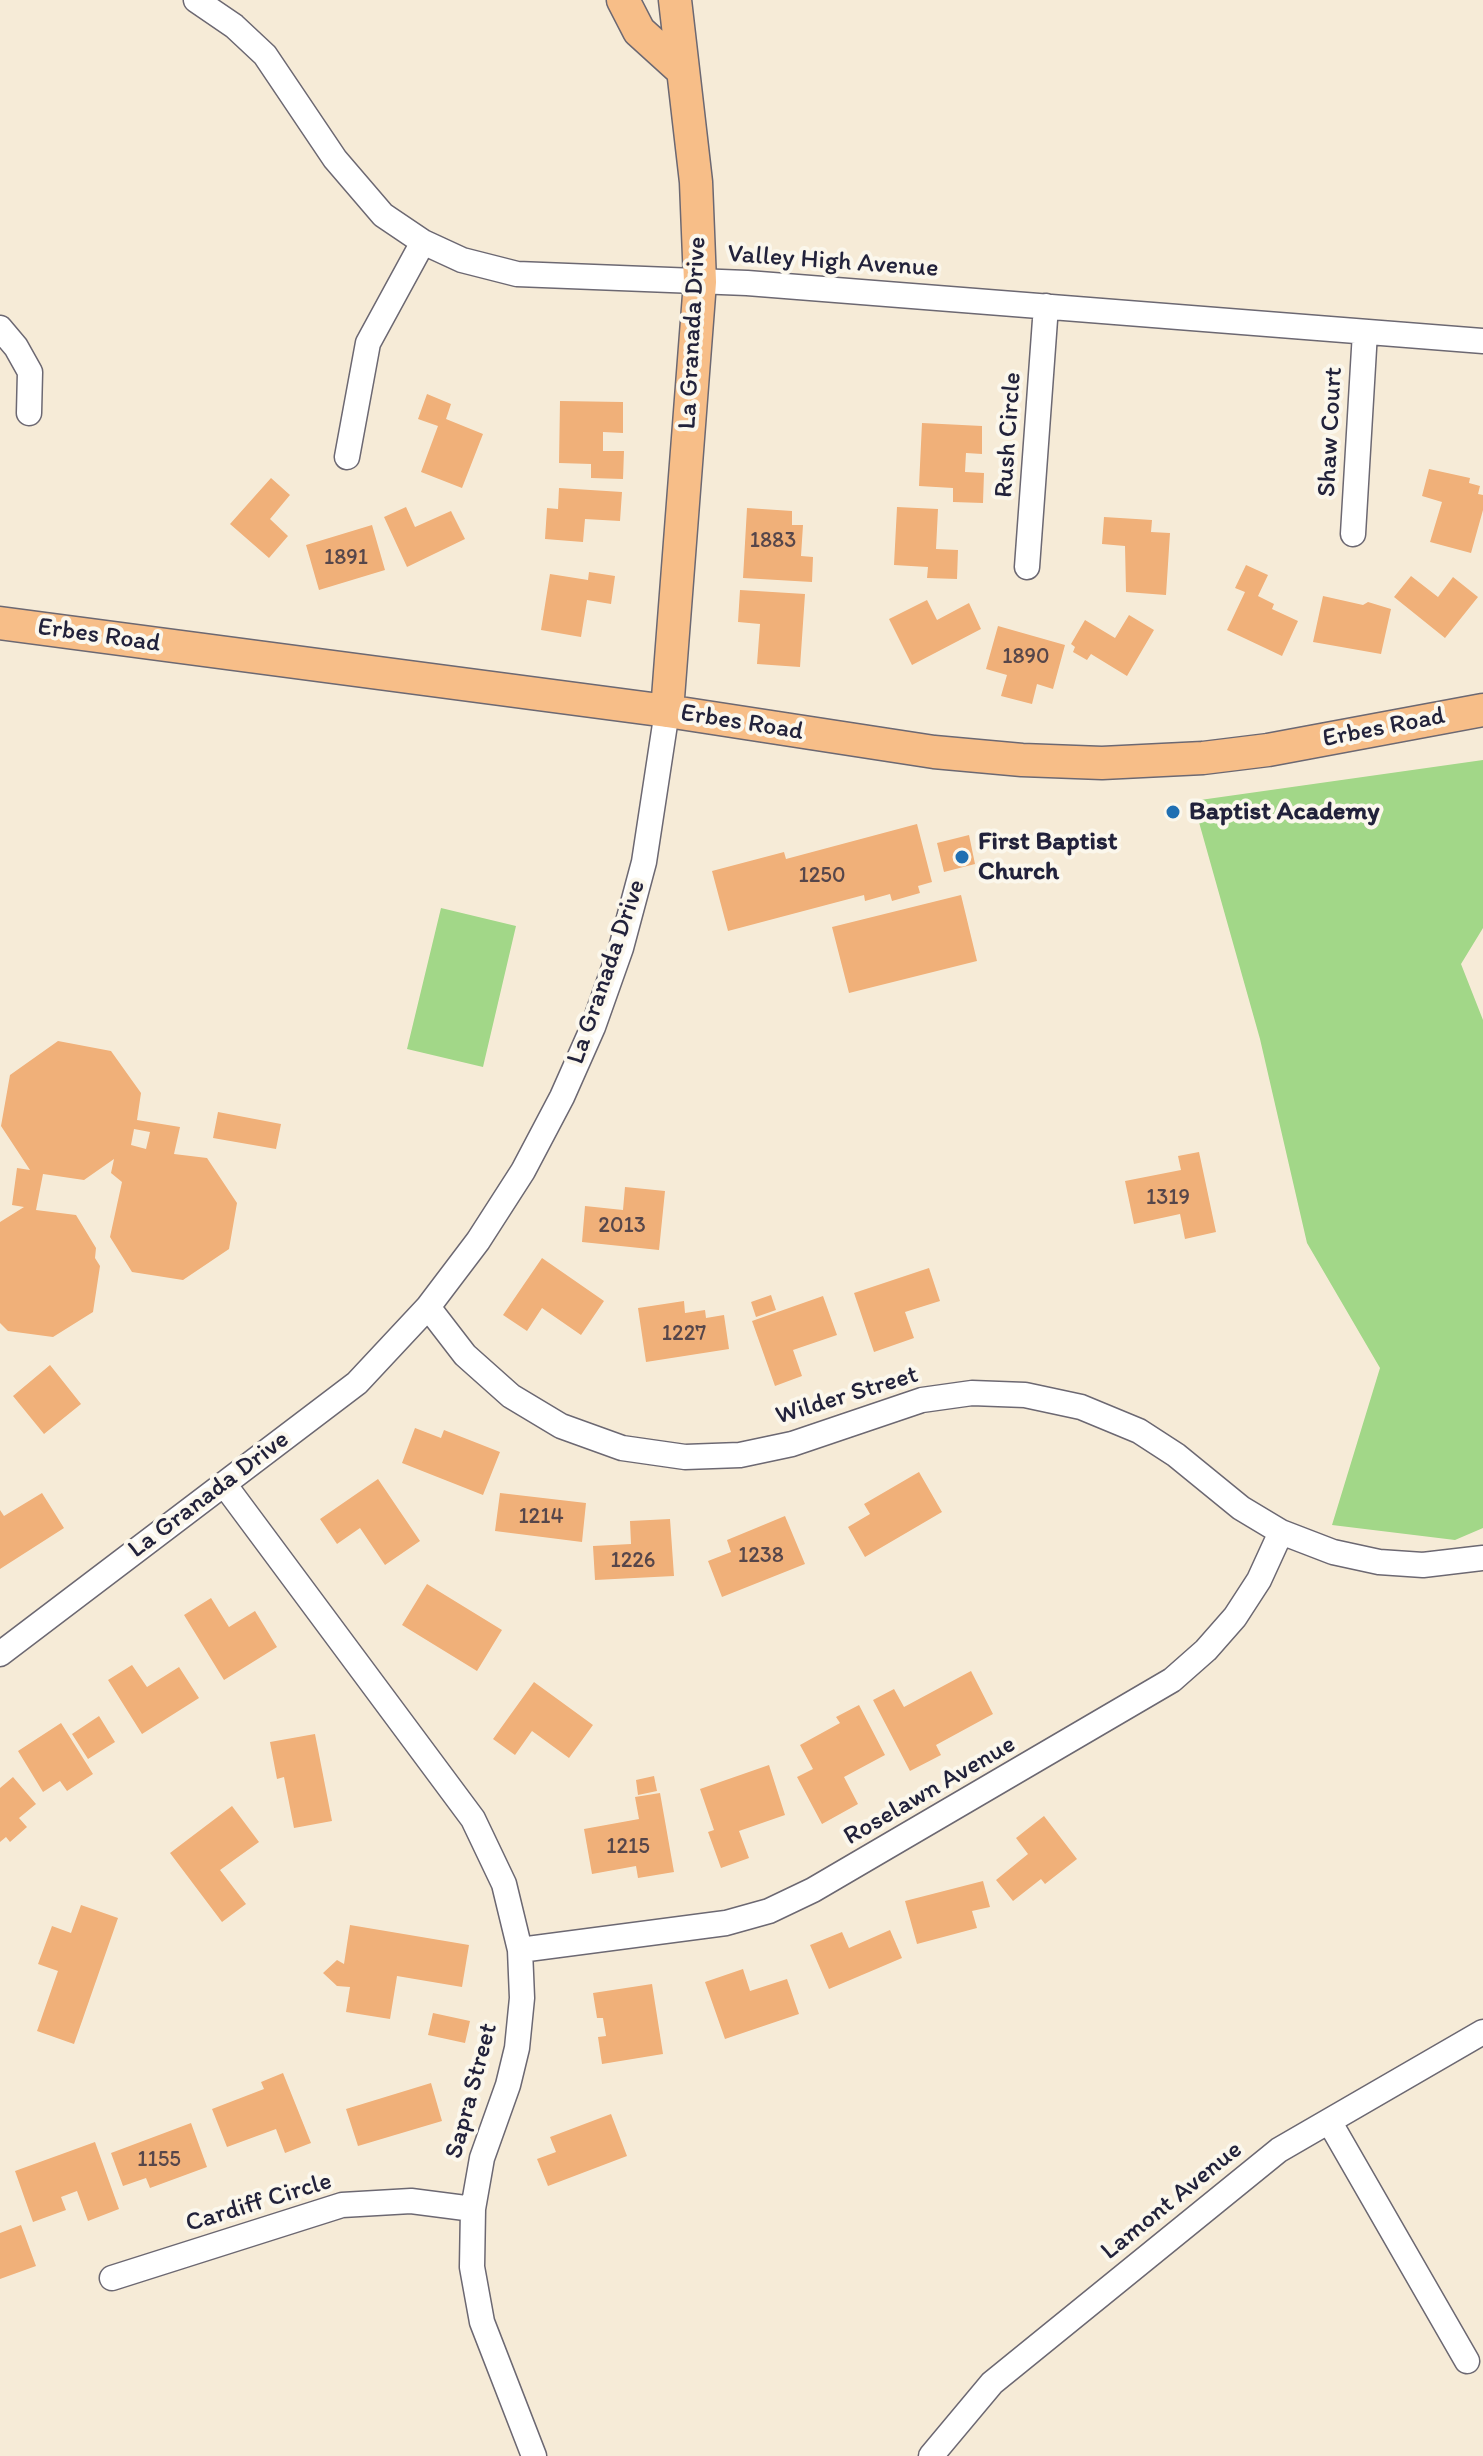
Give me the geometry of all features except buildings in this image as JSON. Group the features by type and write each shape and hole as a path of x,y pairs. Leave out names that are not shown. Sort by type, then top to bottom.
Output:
{"main road":[{"path":"623,0 639,31 682,70"},
{"name":"La Granada Drive","path":"667,711 700,282 696,182 675,0"},
{"name":"Erbes Road","path":"0,623 667,711 934,752 1102,763 1268,750 1483,710"}],"street":[{"name":"Valley High Avenue","path":"196,0 234,26 265,55 358,189 383,215 423,242 462,260 517,274 700,282 1483,341"},
{"path":"347,457 368,343 423,242"},
{"name":"Rush Circle","path":"1027,567 1046,306"},
{"path":"0,328 16,347 30,372 29,413"},
{"name":"Shaw Court","path":"1353,534 1365,332"},
{"name":"La Granada Drive","path":"0,1654 357,1383 428,1307 478,1241 523,1171 562,1097 593,1027 621,948 644,862 667,711"},
{"name":"Wilder Street","path":"428,1307 465,1355 511,1396 561,1426 622,1448 685,1457 740,1455 792,1444 922,1400 972,1393 1025,1395 1081,1407 1139,1431 1176,1455 1241,1508 1281,1532 1333,1552 1379,1562 1423,1565 1483,1558"},
{"name":"Sapra Street","path":"224,1484 473,1819 504,1884 520,1950 522,1998 517,2048 482,2158 473,2209 472,2267 482,2322 534,2456"},
{"name":"Roselawn Avenue","path":"520,1950 726,1923 769,1911 813,1890 1172,1680 1235,1617 1259,1580 1281,1532"},
{"name":"Lamont Avenue","path":"931,2456 992,2383 1279,2150 1483,2032"},
{"path":"1329,2121 1467,2361"},
{"name":"Cardiff Circle","path":"112,2278 342,2205 411,2201 473,2209"}],"green space":[{"path":"1483,760 1483,928 1461,964 1483,1020 1483,1528 1455,1540 1332,1525 1380,1368 1307,1243 1260,1039 1193,801"},
{"path":"441,908 516,926 483,1067 407,1049"}],"place":[{"name":"Baptist Academy","path":"1173,812"},
{"name":"First Baptist Church","path":"962,857"}]}
